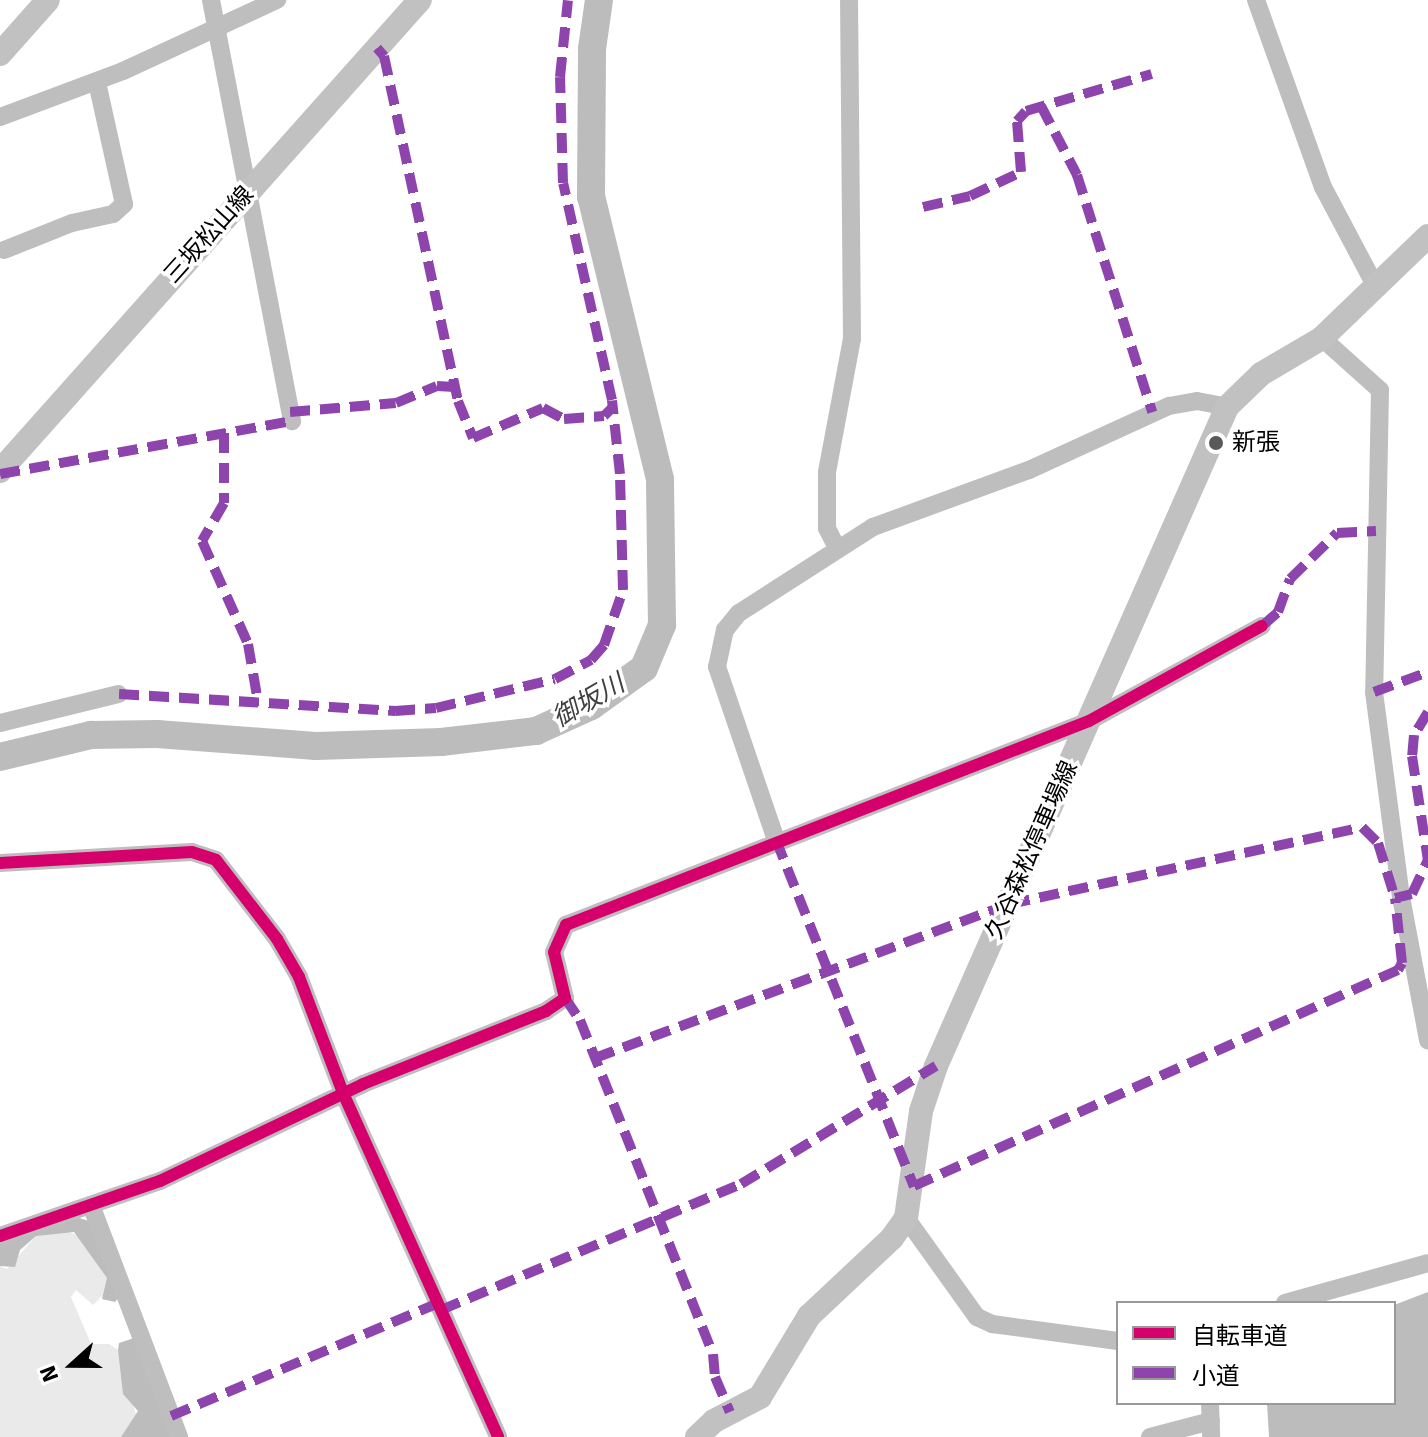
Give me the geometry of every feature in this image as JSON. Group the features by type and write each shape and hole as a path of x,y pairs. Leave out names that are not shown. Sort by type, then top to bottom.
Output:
{"main road":[{"path":"0,54 48,0"},
{"name":"三坂松山線","path":"0,471 420,0"},
{"name":"久谷森松停車場線","path":"906,1218 921,1111 936,1066 1227,407 1261,374 1322,338 1428,236"},
{"path":"703,1434 760,1397 809,1316 892,1238 906,1218"}],"street":[{"path":"211,0 292,421"},
{"path":"0,117 97,82 277,0"},
{"path":"836,546 827,528 827,472 852,339 849,0"},
{"path":"1256,0 1323,187 1376,287"},
{"path":"4,250 72,223 113,214 124,204 97,82"},
{"path":"1322,338 1380,390 1374,692 1401,897 1428,1040"},
{"path":"776,840 721,689 719,649 739,613 836,546 873,527 1029,470 1169,406 1197,401 1227,407"},
{"path":"0,1236 91,1205 246,1144 343,1093 565,998 554,952 566,925 776,840 1089,721 1262,626"},
{"path":"0,723 119,694"},
{"path":"0,863 205,852 241,889 277,939 299,977 343,1093 498,1437"},
{"path":"91,1205 179,1437"},
{"path":"906,1218 977,1317 992,1324 1116,1341"},
{"path":"1292,1301 1428,1263"},
{"path":"1150,1437 1211,1420"}],"shaded area":[{"path":"79,1218 89,1221 119,1297 115,1302 102,1299 107,1278 74,1232 36,1236 20,1250 15,1267 0,1266 0,1244"},
{"path":"65,1230 79,1236 107,1278 106,1292 93,1305 76,1290 71,1297 91,1344 109,1344 118,1350 137,1418 121,1437 0,1437 0,1266 7,1269 36,1236"},
{"path":"1428,1292 1428,1437 1269,1437 1267,1405 1396,1405 1396,1304"},
{"path":"134,1338 173,1437 121,1437 138,1411 123,1394 118,1350 119,1343"}],"waterway":[{"name":"御坂川","path":"0,757 91,735 157,734 316,746 441,742 536,731 591,706 644,668 662,625 660,479 591,197 592,49 599,0"}],"marked path":[{"path":"119,694 395,711 436,708 555,679 591,660 604,645 623,590 620,474 612,400 563,183 560,77 568,0"},
{"path":"377,48 384,56 458,401 473,438 543,408 564,419 604,416 613,407"},
{"path":"923,207 970,196 1021,172 1017,121 1026,111 1152,74"},
{"path":"1041,106 1077,175 1152,412"},
{"path":"290,412 396,403 437,386 455,387"},
{"path":"0,474 292,421"},
{"path":"224,433 224,503 202,541 248,644 258,702"},
{"path":"1262,626 1278,612 1290,579 1337,533 1376,531"},
{"path":"1374,692 1428,672"},
{"path":"1428,712 1414,735 1412,756 1428,860"},
{"path":"595,1058 1010,904 1362,827 1378,843 1395,898"},
{"path":"776,840 914,1186 1398,970 1402,963 1395,898 1412,894 1428,860"},
{"path":"565,998 580,1020 713,1354 715,1377 730,1412"},
{"path":"441,1310 741,1184 936,1066"},
{"path":"171,1416 438,1303"}],"cycle path":[{"path":"0,1236 160,1181 363,1084 546,1011 565,998 554,952 566,925 1089,721 1262,626"},
{"path":"0,863 192,852 216,860 277,939 299,977 343,1093 498,1437"}],"place":[{"name":"新張","path":"1216,443"}]}
